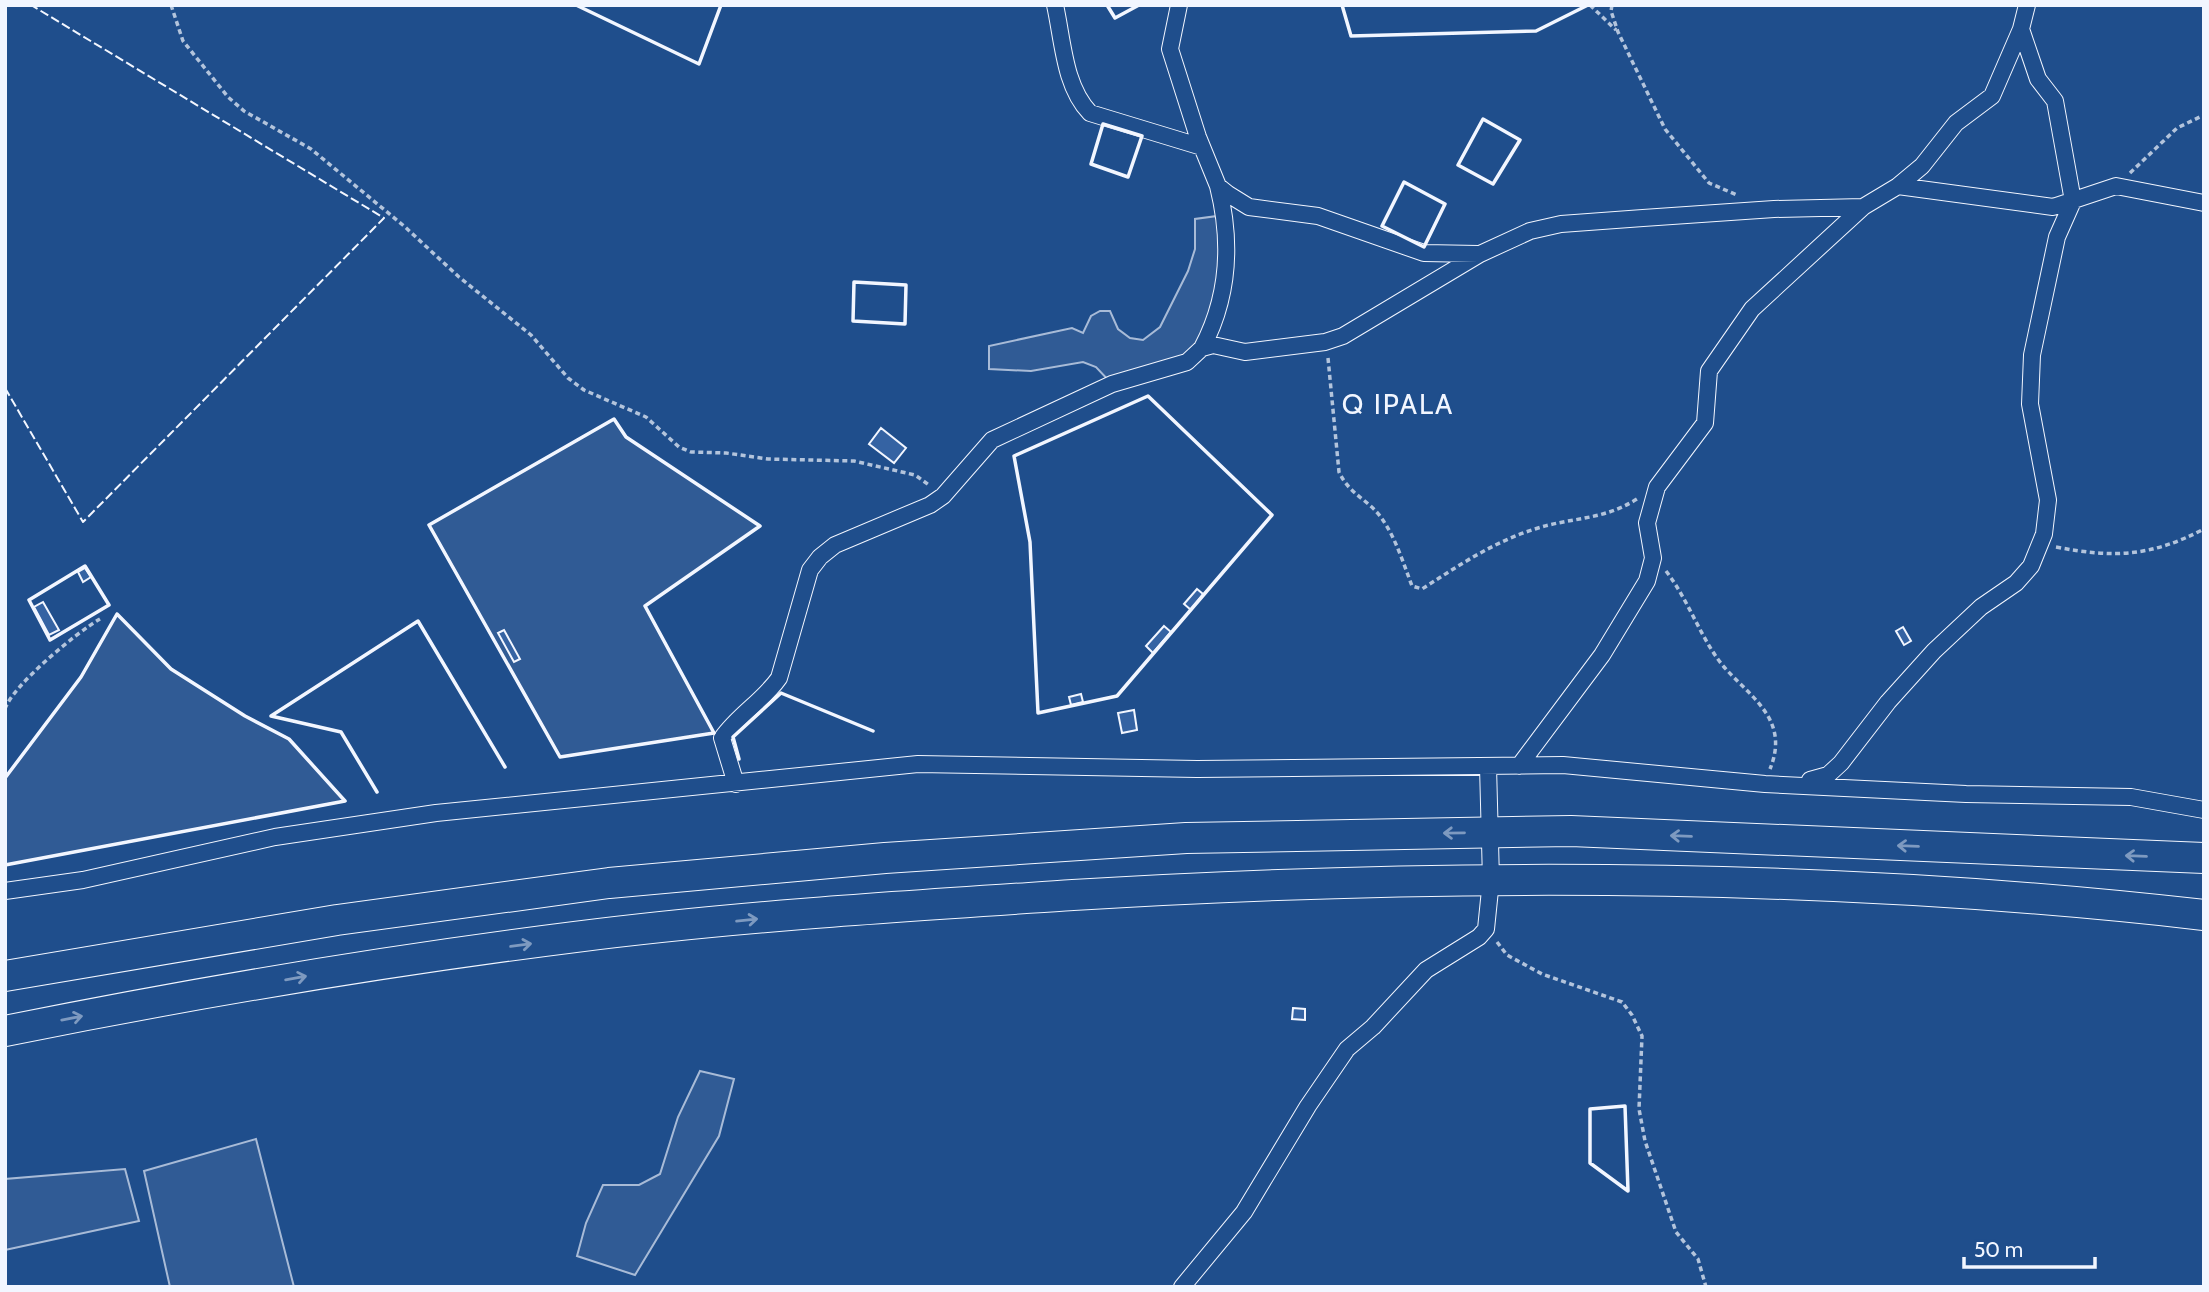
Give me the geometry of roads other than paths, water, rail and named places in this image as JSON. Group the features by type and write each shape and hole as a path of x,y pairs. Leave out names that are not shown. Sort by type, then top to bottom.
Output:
{"highway":[{"path":"5,976 337,920 622,882 885,858 1186,838 1571,831 2204,858"},
{"path":"5,1031 330,972 592,935 873,908 1197,888 1491,880 1733,883 2051,898 2204,915"}],"street":[{"path":"1055,5 1070,80 1081,104 1090,114 1202,147"},
{"path":"736,784 722,738 730,726 769,692 779,678 810,570 835,545 930,505 943,496 992,440 1112,384 1187,362 1202,348 1216,322 1228,247 1225,215 1218,186 1202,147 1170,49 1179,5"},
{"path":"1519,766 1602,655 1647,581 1653,558 1647,523 1657,487 1705,423 1709,372 1752,309 1863,207 1898,186 1922,166 1956,123 1992,96 2021,29 2027,5"},
{"path":"1797,783 1828,775 1841,763 1888,702 1934,651 2031,566 2040,544 2048,500 2030,404 2032,355 2057,237 2073,201 2055,101 2038,79 2021,29"},
{"path":"1218,186 1249,207 1318,216 1424,253 1480,254"},
{"path":"1898,186 2019,204 2039,202 2053,207 2116,186 2204,204"},
{"path":"1202,348 1213,345 1245,352 1325,342 1343,335 1480,254 1530,231 1561,224 1774,209 1863,207"},
{"path":"5,891 83,880 275,837 436,813 918,764 1197,769 1563,765 1765,784 1797,783 1966,794 2130,797 2204,810"},
{"path":"1182,1287 1244,1212 1308,1106 1347,1049 1373,1027 1426,970 1479,937 1486,929 1491,880 1488,766"}],"district":[{"name":"Q IPALA","path":"1398,404"}]}
